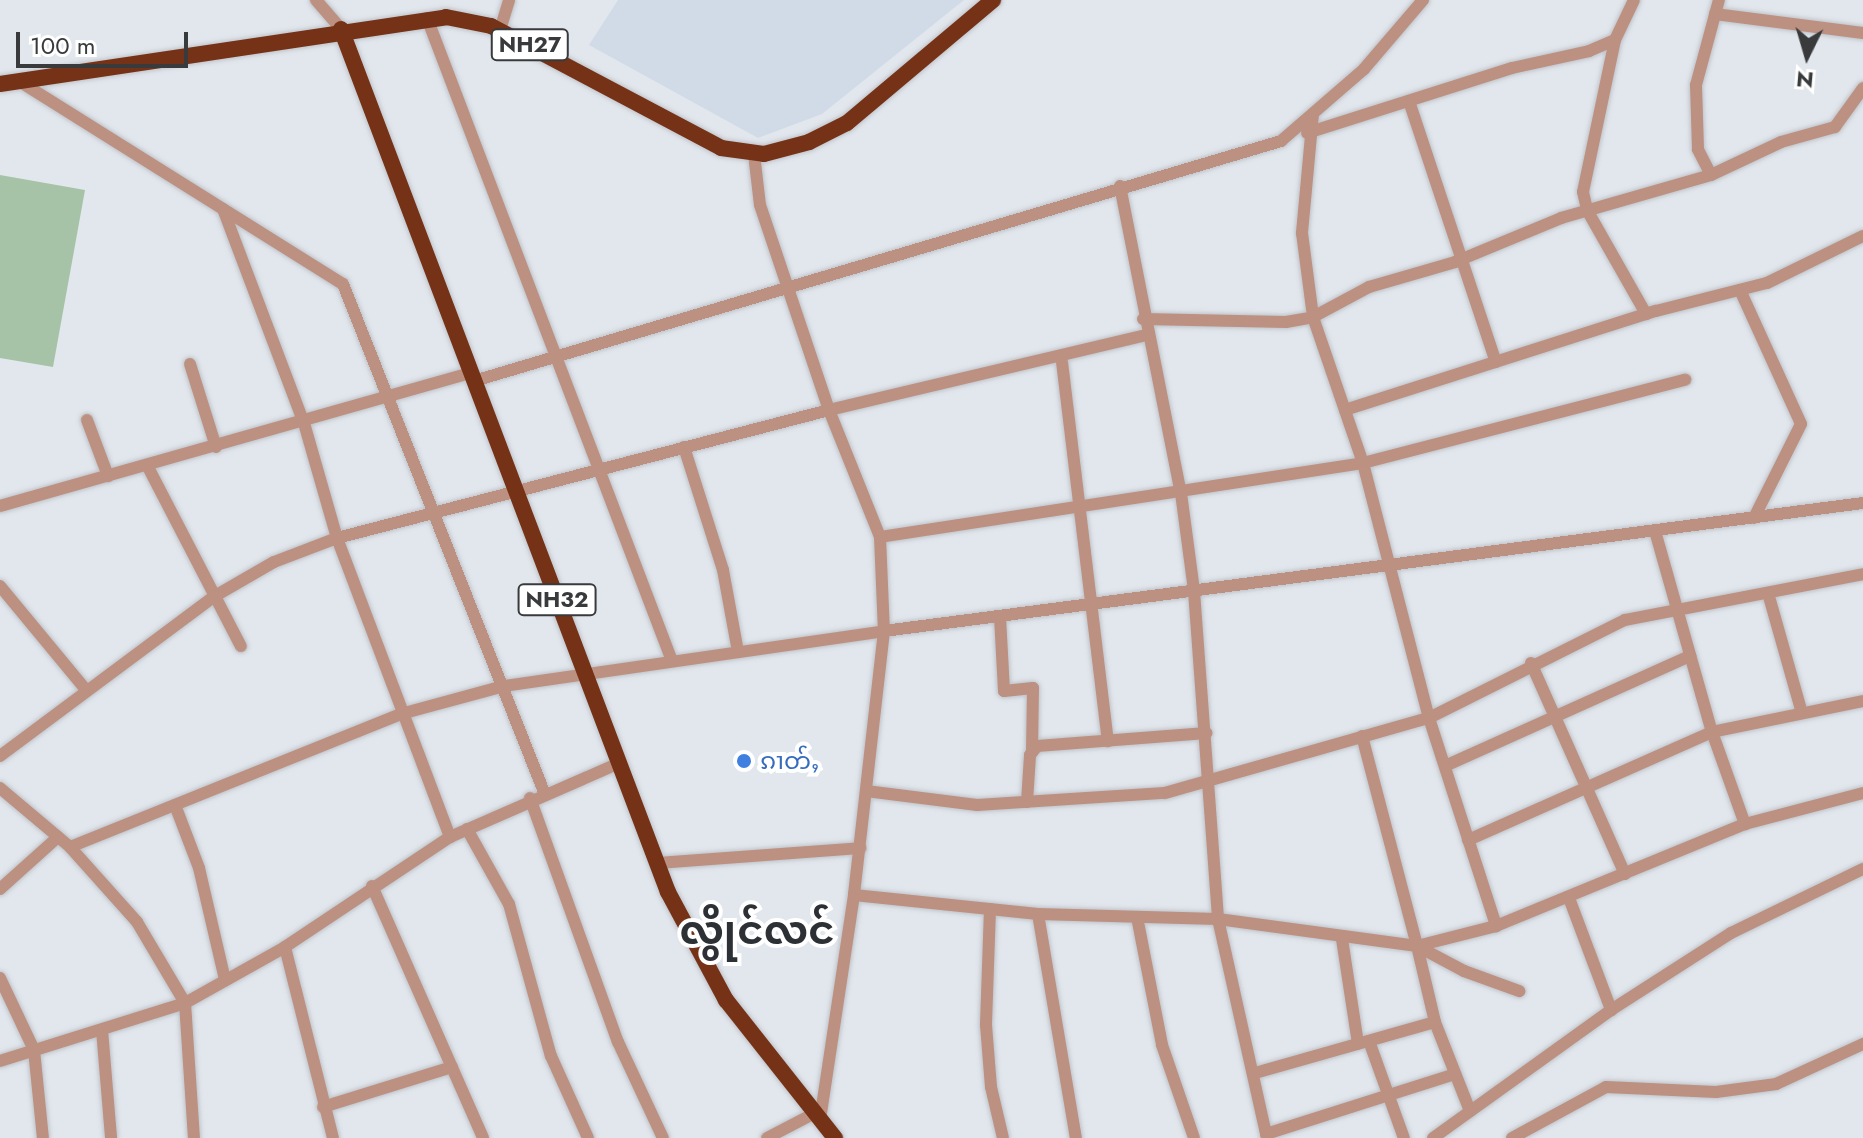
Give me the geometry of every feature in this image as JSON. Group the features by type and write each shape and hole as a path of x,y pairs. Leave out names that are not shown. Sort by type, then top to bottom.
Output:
{"highway":[{"name":"NH27","path":"0,84 341,29 427,18 470,20 500,30 721,148 754,154 785,151 847,123 993,0"},
{"name":"NH32","path":"341,29 657,863 692,946 726,1000 835,1138"}],"street":[{"path":"316,0 341,29"},
{"path":"500,30 509,0"},
{"path":"0,506 558,354 1281,141 1364,69 1423,0"},
{"path":"1634,0 1615,40 1590,145 1583,192 1587,210 1646,314"},
{"path":"1711,175 1698,149 1696,85 1719,0"},
{"path":"1715,14 1863,33"},
{"path":"427,18 558,354 597,468 672,661"},
{"path":"1307,133 1615,40"},
{"path":"19,81 343,284 544,792"},
{"path":"1143,319 1286,322 1313,317 1369,287 1459,260 1587,210 1711,175 1781,142 1835,127 1863,88"},
{"path":"1409,101 1459,260 1496,362"},
{"path":"1314,113 1307,133 1302,233 1313,317 1363,463 1429,718 1496,926"},
{"path":"754,154 760,205 829,410 880,537 884,631 854,895 818,1116 767,1138"},
{"path":"1120,186 1146,335 1181,493 1207,733 1218,919 1229,984 1255,1073 1266,1136 1391,1098 1455,1074"},
{"path":"222,208 304,423 337,538 450,837"},
{"path":"1345,410 1646,314 1767,283 1863,236"},
{"path":"1740,290 1801,424 1754,518"},
{"path":"0,756 215,596 274,562 337,538 516,493 597,468 1146,335"},
{"path":"1062,362 1108,741"},
{"path":"190,364 216,447"},
{"path":"880,537 1363,463 1685,380"},
{"path":"87,420 108,476"},
{"path":"684,447 723,570 738,652"},
{"path":"147,465 241,646"},
{"path":"70,847 401,714 504,686 1388,563 1863,503"},
{"path":"1655,531 1712,732 1745,824"},
{"path":"866,791 977,805 1165,793 1429,718 1531,663 1625,620 1863,574"},
{"path":"0,586 87,691"},
{"path":"1768,593 1801,710"},
{"path":"1000,617 1004,691 1033,688 1027,802"},
{"path":"1445,766 1690,656"},
{"path":"1531,663 1558,716 1585,788 1625,874"},
{"path":"1468,840 1712,732 1801,710 1863,701"},
{"path":"1032,749 1207,733"},
{"path":"1362,736 1435,1022 1470,1111"},
{"path":"0,1061 185,1003 285,947 372,886 450,837 530,798 619,763"},
{"path":"0,788 70,847 137,922 185,1003 194,1138"},
{"path":"1417,946 1496,926 1745,824 1863,793"},
{"path":"530,798 618,1042 663,1138"},
{"path":"175,805 199,868 225,980"},
{"path":"467,829 509,904 551,1056 588,1138"},
{"path":"0,889 58,837"},
{"path":"657,863 860,848"},
{"path":"1433,1138 1611,1010 1731,933 1861,873"},
{"path":"372,886 483,1138"},
{"path":"854,895 1038,914 1218,919 1342,939 1417,946 1519,991"},
{"path":"1569,898 1611,1010"},
{"path":"990,909 986,1025 991,1087 1003,1138"},
{"path":"1038,914 1076,1138"},
{"path":"1137,917 1162,1045 1194,1138"},
{"path":"1342,939 1364,1043 1391,1098 1404,1138"},
{"path":"285,947 333,1138"},
{"path":"0,978 34,1050 43,1138"},
{"path":"1255,1073 1435,1022"},
{"path":"102,1030 111,1138"},
{"path":"1512,1138 1606,1087 1716,1092 1776,1084 1863,1044"},
{"path":"323,1107 452,1067"}],"shaded area":[{"path":"618,0 964,0 822,114 758,138 589,45"}],"green space":[{"path":"0,175 85,190 53,367 0,358"}],"place":[{"name":"ၵၢတ်ႇ","path":"744,761"}],"district":[{"name":"လွိုင်လင်","path":"757,930"}]}
